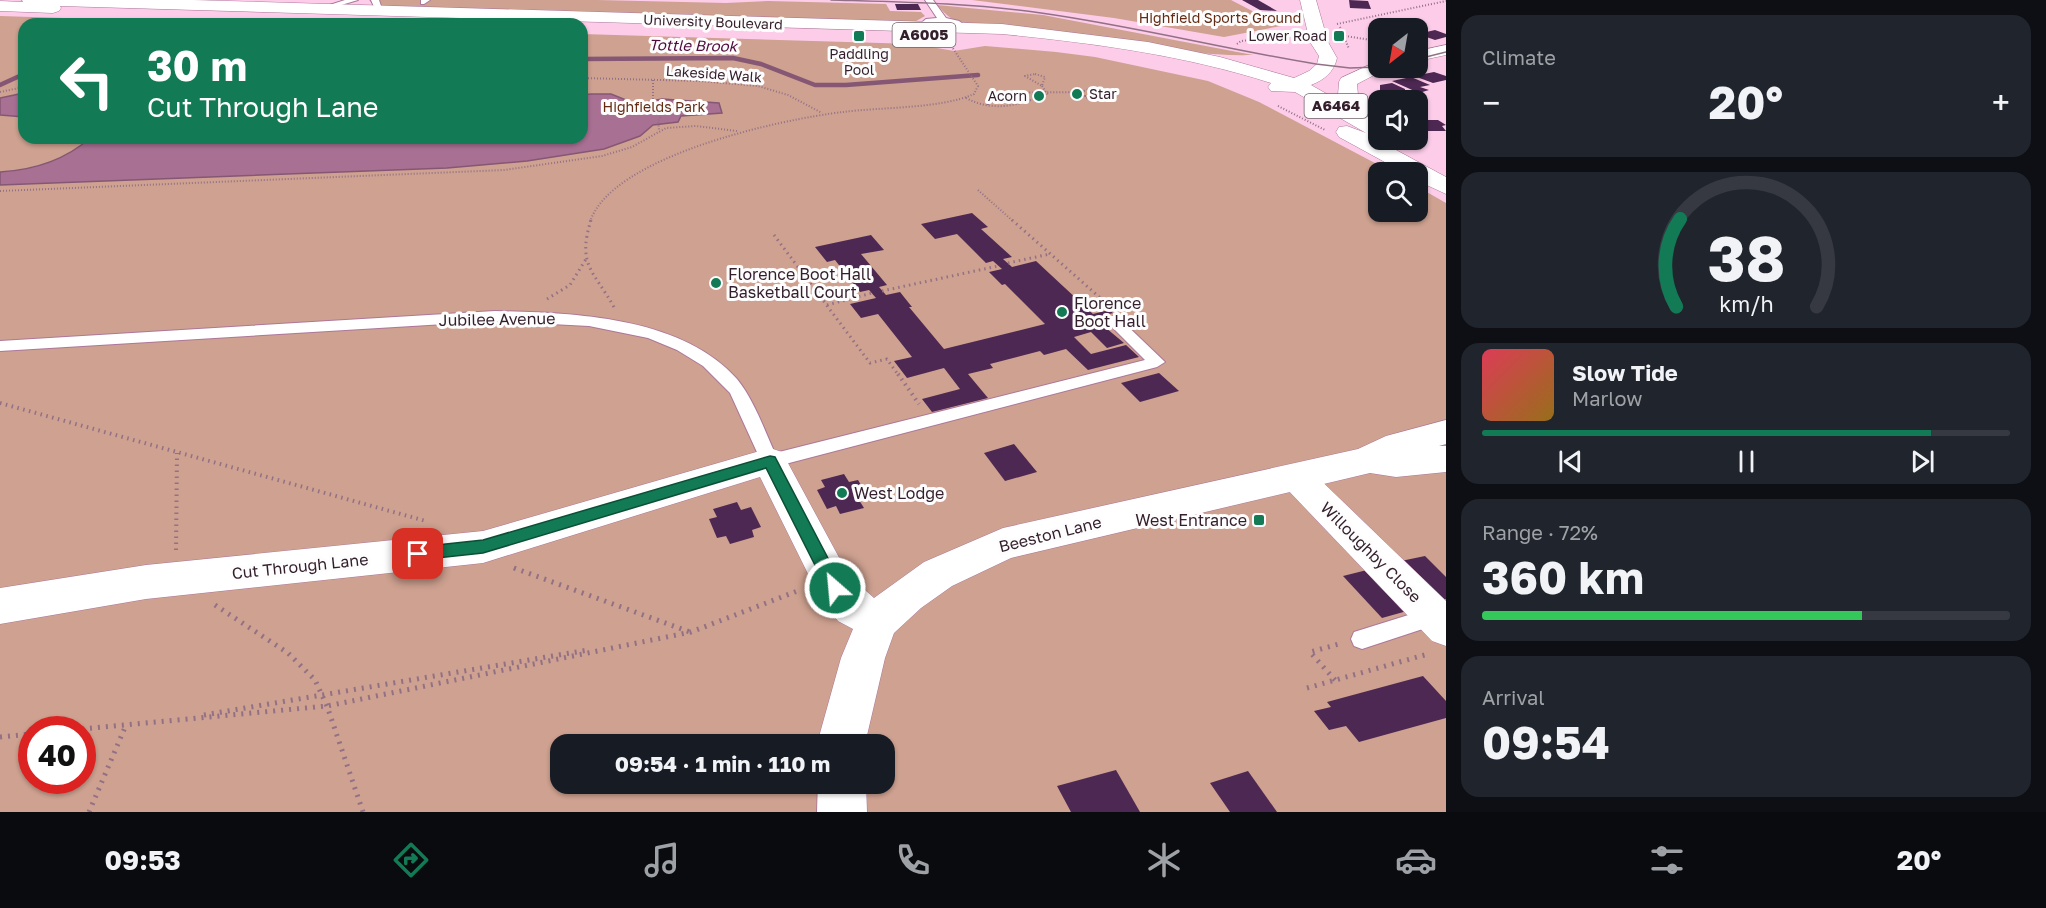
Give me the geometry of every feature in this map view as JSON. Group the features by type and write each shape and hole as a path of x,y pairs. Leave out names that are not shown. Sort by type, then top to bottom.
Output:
{"main road":[{"name":"University Boulevard","path":"30,0 321,9 381,6 961,25 1057,34 1209,60 1278,80 1341,108 1368,126"},
{"path":"1278,80 1308,79 1325,67 1328,57 1312,49 1308,0"},
{"path":"0,6 362,18"},
{"name":"University Boulevard","path":"588,25 965,36 1040,41 1123,52 1278,80 1446,186"},
{"path":"1407,150 1446,174"},
{"name":"Beeston Lane","path":"1381,462 1398,446 1446,432"},
{"name":"Beeston Lane","path":"843,734 862,658 877,621 907,595 938,574 1003,544 1296,477 1381,462 1446,459"},
{"name":"Cut Through Lane","path":"0,606 146,582 483,547 770,461"},
{"name":"Jubilee Avenue","path":"770,461 835,588 853,608 877,621"},
{"path":"1381,462 1446,474"},
{"path":"842,794 842,812"}],"street":[{"path":"1428,54 1446,50"},
{"path":"1341,108 1348,95 1348,82 1368,71"},
{"name":"Willoughby Close","path":"1296,477 1439,632"}],"lane":[{"path":"321,9 354,0"},
{"path":"928,0 943,21"},
{"path":"926,24 943,21 961,25"},
{"name":"Jubilee Avenue","path":"0,346 495,316 567,318 622,327 677,344 711,362 733,386 770,461"},
{"path":"770,461 1157,362 1112,319"},
{"path":"1362,639 1439,632"}],"path":[{"path":"1337,24 1446,2"},
{"path":"1237,44 1241,41 1297,35"},
{"path":"1345,36 1368,39"},
{"path":"622,327 613,305 586,259 584,242 593,214 603,200 622,182 654,164 737,131 823,114 947,102 966,98 974,94 978,86 953,48"},
{"path":"1042,86 1045,77 1035,74 1026,75 1027,79 1042,86 1046,94"},
{"name":"Lakeside Walk","path":"588,78 724,82 773,89 823,114"},
{"path":"653,80 653,99 661,116 658,121 659,130"},
{"path":"1278,80 1328,132"},
{"path":"0,92 18,88"},
{"path":"988,105 988,96 992,93 1072,94 1097,90 1106,96"},
{"path":"1081,93 1092,94 1097,90"},
{"path":"1081,93 1106,96"},
{"path":"1081,93 1097,100 1106,96"},
{"path":"966,98 976,103 1010,106 1037,99 1046,94"},
{"path":"1092,94 1097,100"},
{"path":"1033,95 1037,99"},
{"path":"0,191 504,170 602,156 632,147 659,130 696,126 737,131"},
{"path":"978,190 1122,316 1112,319"},
{"path":"774,235 870,363 887,359 930,419"},
{"path":"1008,263 1051,254"},
{"path":"495,316 538,302 564,290 576,278 586,259"},
{"path":"882,291 998,266"},
{"path":"827,305 872,293"},
{"path":"0,403 436,524"},
{"path":"509,566 691,632"},
{"path":"96,728 327,706 691,632 807,587"},
{"path":"1307,688 1335,680 1439,632"},
{"path":"174,720 659,638"},
{"path":"1335,680 1310,652 1362,639"},
{"path":"327,706 363,812"},
{"path":"89,812 126,725"},
{"path":"0,737 18,735"}],"green space":[{"path":"369,0 597,0 726,3 768,1 886,4 890,11 921,12 925,16 911,24 378,9"},
{"name":"Highfield Sports Ground","path":"972,0 1231,0 1281,26 1224,37 1114,18"},
{"path":"937,5 1043,15 1253,55 1200,53 1042,29 970,24 951,18"},
{"name":"Highfields Park","path":"0,16 64,18 18,18 18,144 588,144 588,34 914,44 954,51 985,46 1095,57 1208,81 1259,102 1373,162 1368,162 1368,222 1428,222 1428,193 1446,203 1446,812 0,812"}],"shaded area":[{"path":"18,94 18,116 0,115 0,98"},
{"path":"588,94 611,94 636,104 662,99 719,103 722,113 681,116 678,122 653,125 640,136 604,149 527,161 447,168 0,185 0,172 48,163 70,153 82,144 588,144"}],"building":[{"path":"1242,0 1258,0 1277,11 1260,10"},
{"path":"1349,0 1368,1 1371,9 1350,8"},
{"path":"895,4 918,4 921,10 897,10"},
{"path":"1435,30 1446,34 1446,37 1435,40 1428,38 1428,32"},
{"path":"1434,72 1446,76 1446,80 1433,83 1419,78 1428,78 1428,73"},
{"path":"1413,78 1430,85 1420,87 1428,90 1412,90 1392,81"},
{"path":"1392,83 1405,90 1380,90 1380,85"},
{"path":"1428,120 1438,120 1446,125 1442,126 1446,131 1428,131"},
{"name":"Florence Boot Hall","path":"972,213 988,227 981,229 1012,257 1003,259 1012,267 1036,261 1093,314 1109,310 1113,313 1094,318 1124,343 1107,348 1091,332 1074,337 1091,354 1126,345 1139,357 1088,370 1066,349 1044,355 1040,351 990,364 993,368 968,374 988,398 932,412 922,399 960,389 944,368 907,378 894,361 912,357 878,314 861,318 850,304 876,298 869,290 860,292 835,260 827,262 815,247 871,235 884,250 861,254 887,285 879,287 886,295 900,292 912,307 909,307 944,349 1045,324 1005,284 1002,285 989,272 1002,269 993,261 986,263 957,234 935,239 921,224"},
{"path":"1159,373 1179,391 1140,402 1121,383"},
{"path":"1014,444 1037,472 1005,481 984,453"},
{"name":"West Lodge","path":"844,474 849,482 858,480 868,497 859,500 864,508 840,514 836,506 827,509 817,490 825,487 821,480"},
{"path":"737,502 741,510 751,507 761,527 752,530 754,537 730,544 726,536 717,538 709,519 717,517 713,509"},
{"path":"1425,556 1446,577 1446,599 1439,601 1401,561"},
{"path":"1367,570 1407,611 1382,618 1343,576"},
{"path":"1423,676 1446,701 1446,718 1359,742 1346,726 1329,730 1314,711 1331,707 1327,702"},
{"path":"1116,770 1140,812 1071,812 1057,786"},
{"path":"1248,771 1277,812 1230,812 1210,783"}],"waterway":[{"name":"Tottle Brook","path":"588,59 733,58 761,64 815,85 846,85 978,75"},
{"name":"Tottle Brook","path":"0,85 18,77"}],"tram line":[{"path":"831,0 936,3 1015,10 1110,24 1316,64 1350,68 1368,67"},
{"path":"1428,56 1446,52"}],"place":[{"name":"Paddling Pool","path":"859,36"},
{"name":"Lower Road","path":"1339,36"},
{"name":"Star","path":"1077,94"},
{"name":"Acorn","path":"1039,96"},
{"name":"Florence Boot Hall Basketball Court","path":"716,283"},
{"name":"Florence Boot Hall","path":"1062,312"},
{"name":"West Lodge","path":"842,493"},
{"name":"West Entrance","path":"1259,520"}],"route":[{"path":"418,554 483,547 770,461 835,588"}]}
